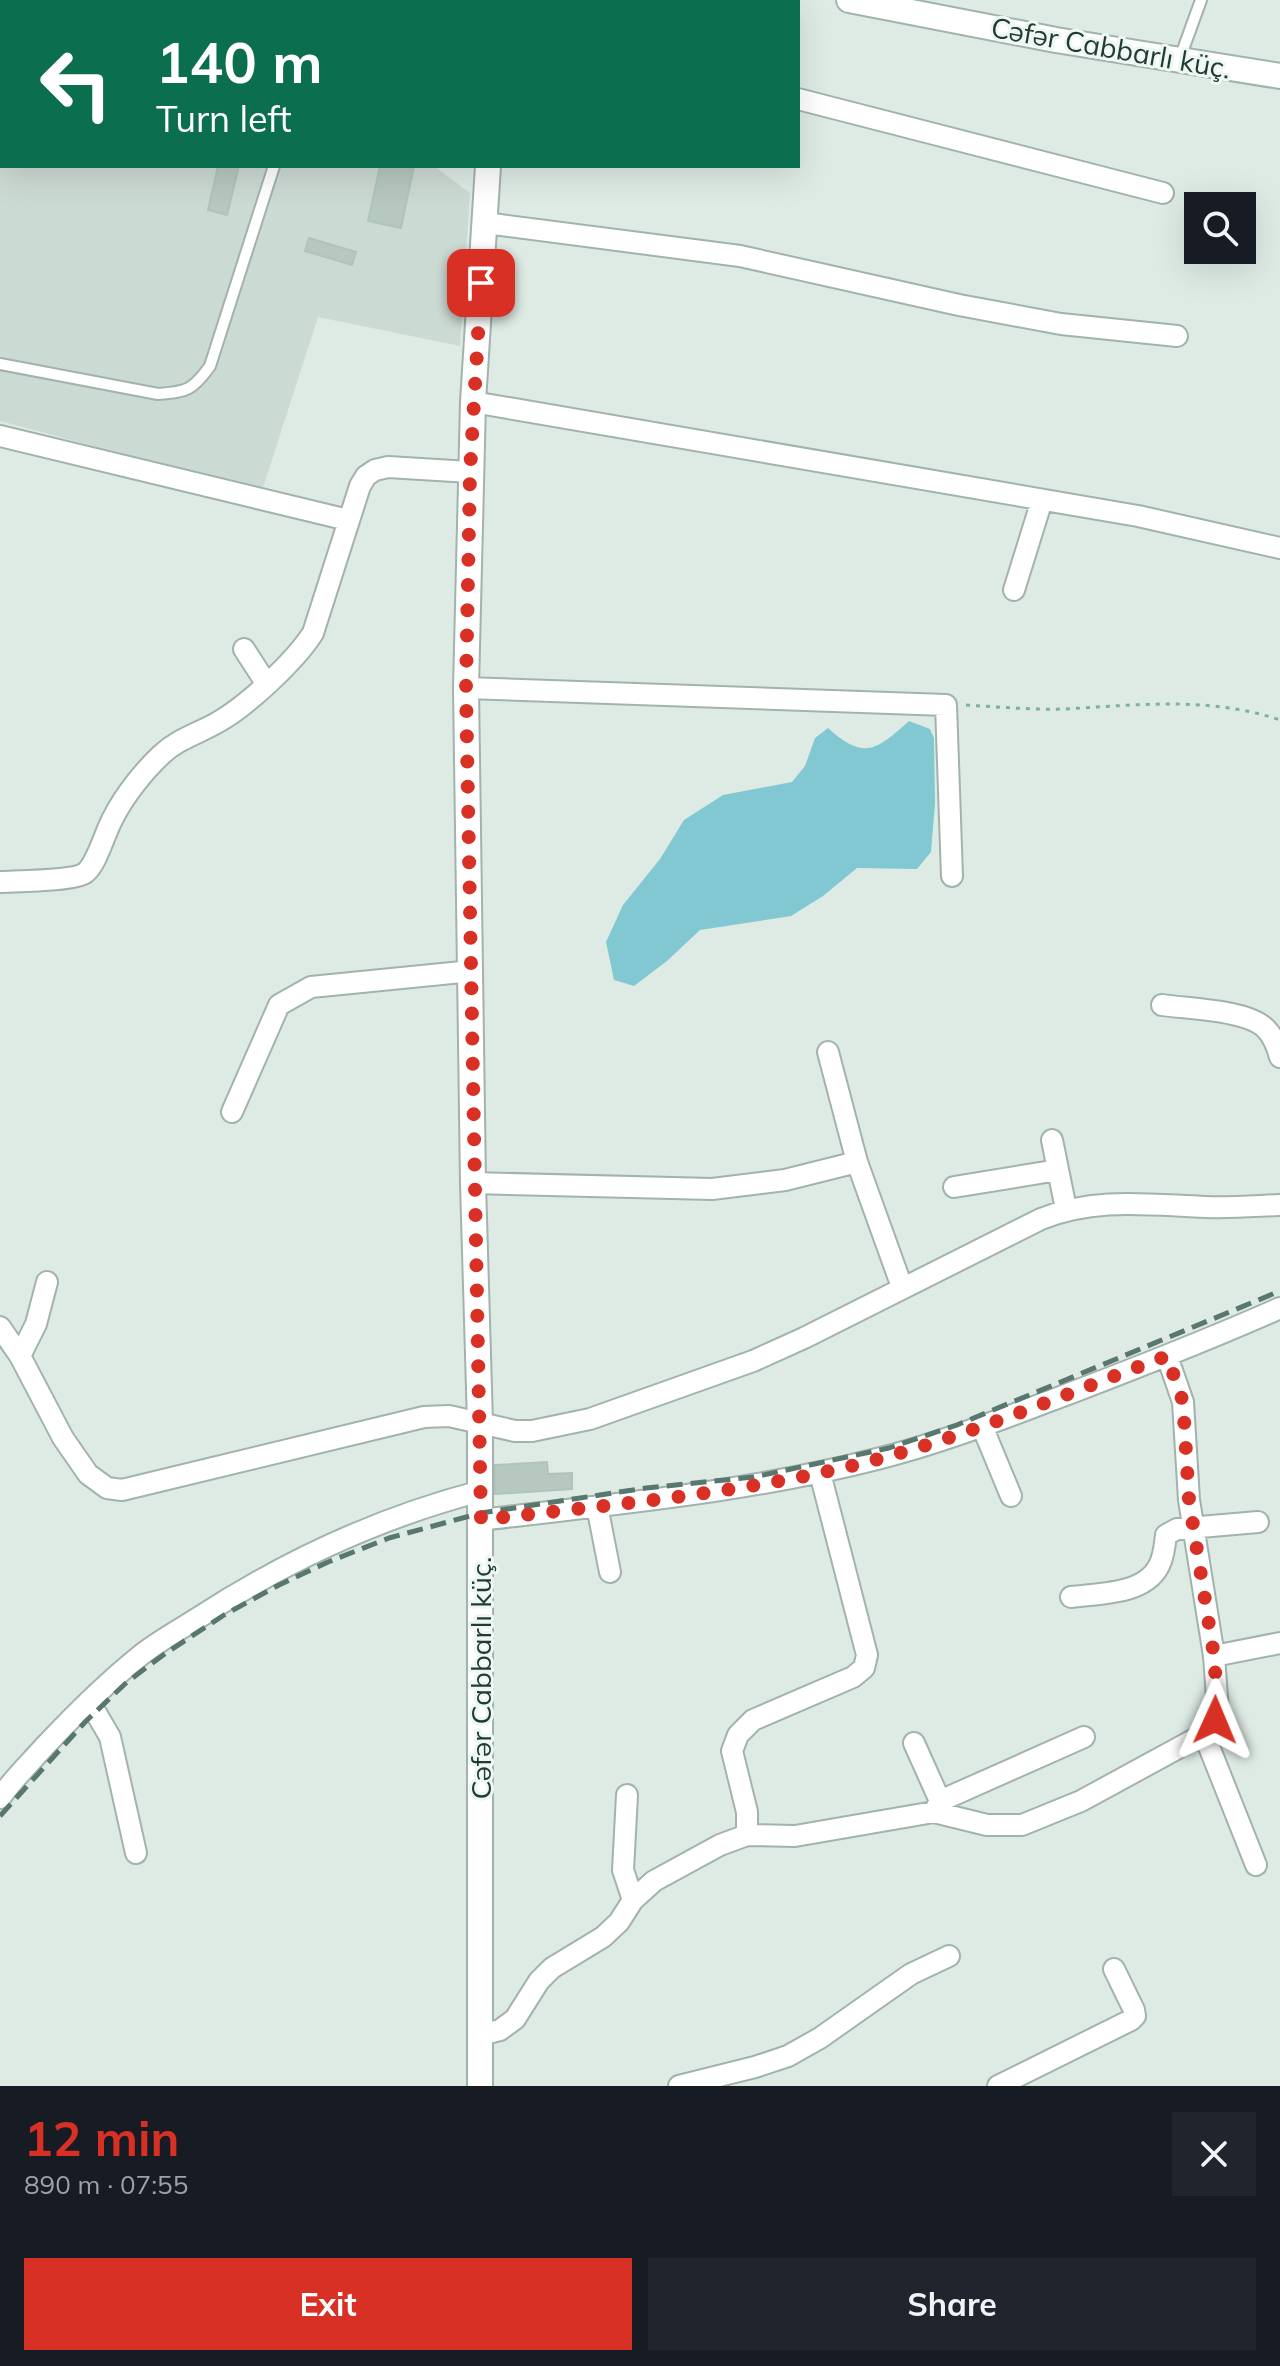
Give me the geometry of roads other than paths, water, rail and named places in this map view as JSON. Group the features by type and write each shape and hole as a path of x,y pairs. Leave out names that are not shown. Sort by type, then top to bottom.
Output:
{"street":[{"name":"Cəfər Cabbarlı küç.","path":"849,0 1056,40 1280,76"},
{"path":"800,100 1163,193"},
{"name":"Cəfər Cabbarlı küç.","path":"480,2086 481,1491 466,688 470,472 488,168"},
{"path":"485,223 740,256 1061,324 1177,336"},
{"path":"473,402 1180,524 1280,548"},
{"path":"0,436 348,520"},
{"path":"0,882 84,874 92,864 114,816 160,756 180,740 219,722 241,706 303,648 313,633 348,520 366,476 388,467 470,472"},
{"path":"1014,590 1042,500"},
{"path":"244,649 266,683"},
{"path":"466,688 946,705 952,876"},
{"path":"232,1112 279,1005 311,987 472,971"},
{"path":"1162,1005 1249,1017 1264,1026 1274,1038 1280,1057"},
{"path":"828,1052 857,1162 902,1287"},
{"path":"1052,1140 1066,1209"},
{"path":"473,1183 712,1189 785,1180 857,1162"},
{"path":"954,1187 1058,1170"},
{"path":"0,1327 20,1356 63,1438 88,1474 107,1488 122,1490 424,1417 449,1416 515,1431 532,1431 590,1419 753,1361 1066,1209 1133,1204 1210,1207 1280,1205"},
{"path":"20,1356 36,1324 47,1282"},
{"path":"481,1520 820,1473 892,1455 982,1426 1167,1356 1280,1308"},
{"path":"937,1807 987,1825 1022,1825 1081,1801 1204,1734 1215,1720 1218,1711 1214,1656 1189,1500 1183,1402 1167,1356"},
{"path":"982,1426 1011,1496"},
{"path":"747,1835 747,1812 732,1751 738,1735 753,1720 853,1677 864,1668 867,1655 820,1473"},
{"path":"2,1790 89,1701 144,1652 237,1593 394,1518 481,1491"},
{"path":"597,1506 610,1572"},
{"path":"1071,1597 1132,1588 1148,1580 1160,1563 1166,1535 1177,1529 1194,1530 1258,1522"},
{"path":"1214,1656 1280,1643"},
{"path":"89,1701 110,1737 136,1853"},
{"path":"1204,1734 1256,1865"},
{"path":"480,2035 500,2030 515,2019 539,1981 552,1968 603,1937 619,1922 633,1900 654,1881 720,1845 747,1835 795,1836 937,1807 1084,1737"},
{"path":"914,1743 937,1807"},
{"path":"627,1795 623,1870 633,1900"},
{"path":"679,2086 788,2056 820,2038 911,1974 949,1956"},
{"path":"998,2086 1135,2016 1114,1969"}],"lane":[{"path":"1179,60 1201,0"},
{"path":"0,364 158,394 182,393 196,385 210,366 273,168"}],"water":[{"path":"909,721 930,729 934,738 935,803 931,852 917,869 857,868 823,896 791,916 700,930 634,986 614,980 606,942 623,905 660,859 684,820 723,795 792,782 805,766 815,738 828,728 852,745 870,748 888,739"}],"railway":[{"path":"0,1816 86,1721 127,1682 224,1615 328,1562 389,1538 481,1513 646,1488 754,1477 889,1448 957,1425 1280,1291"}]}
